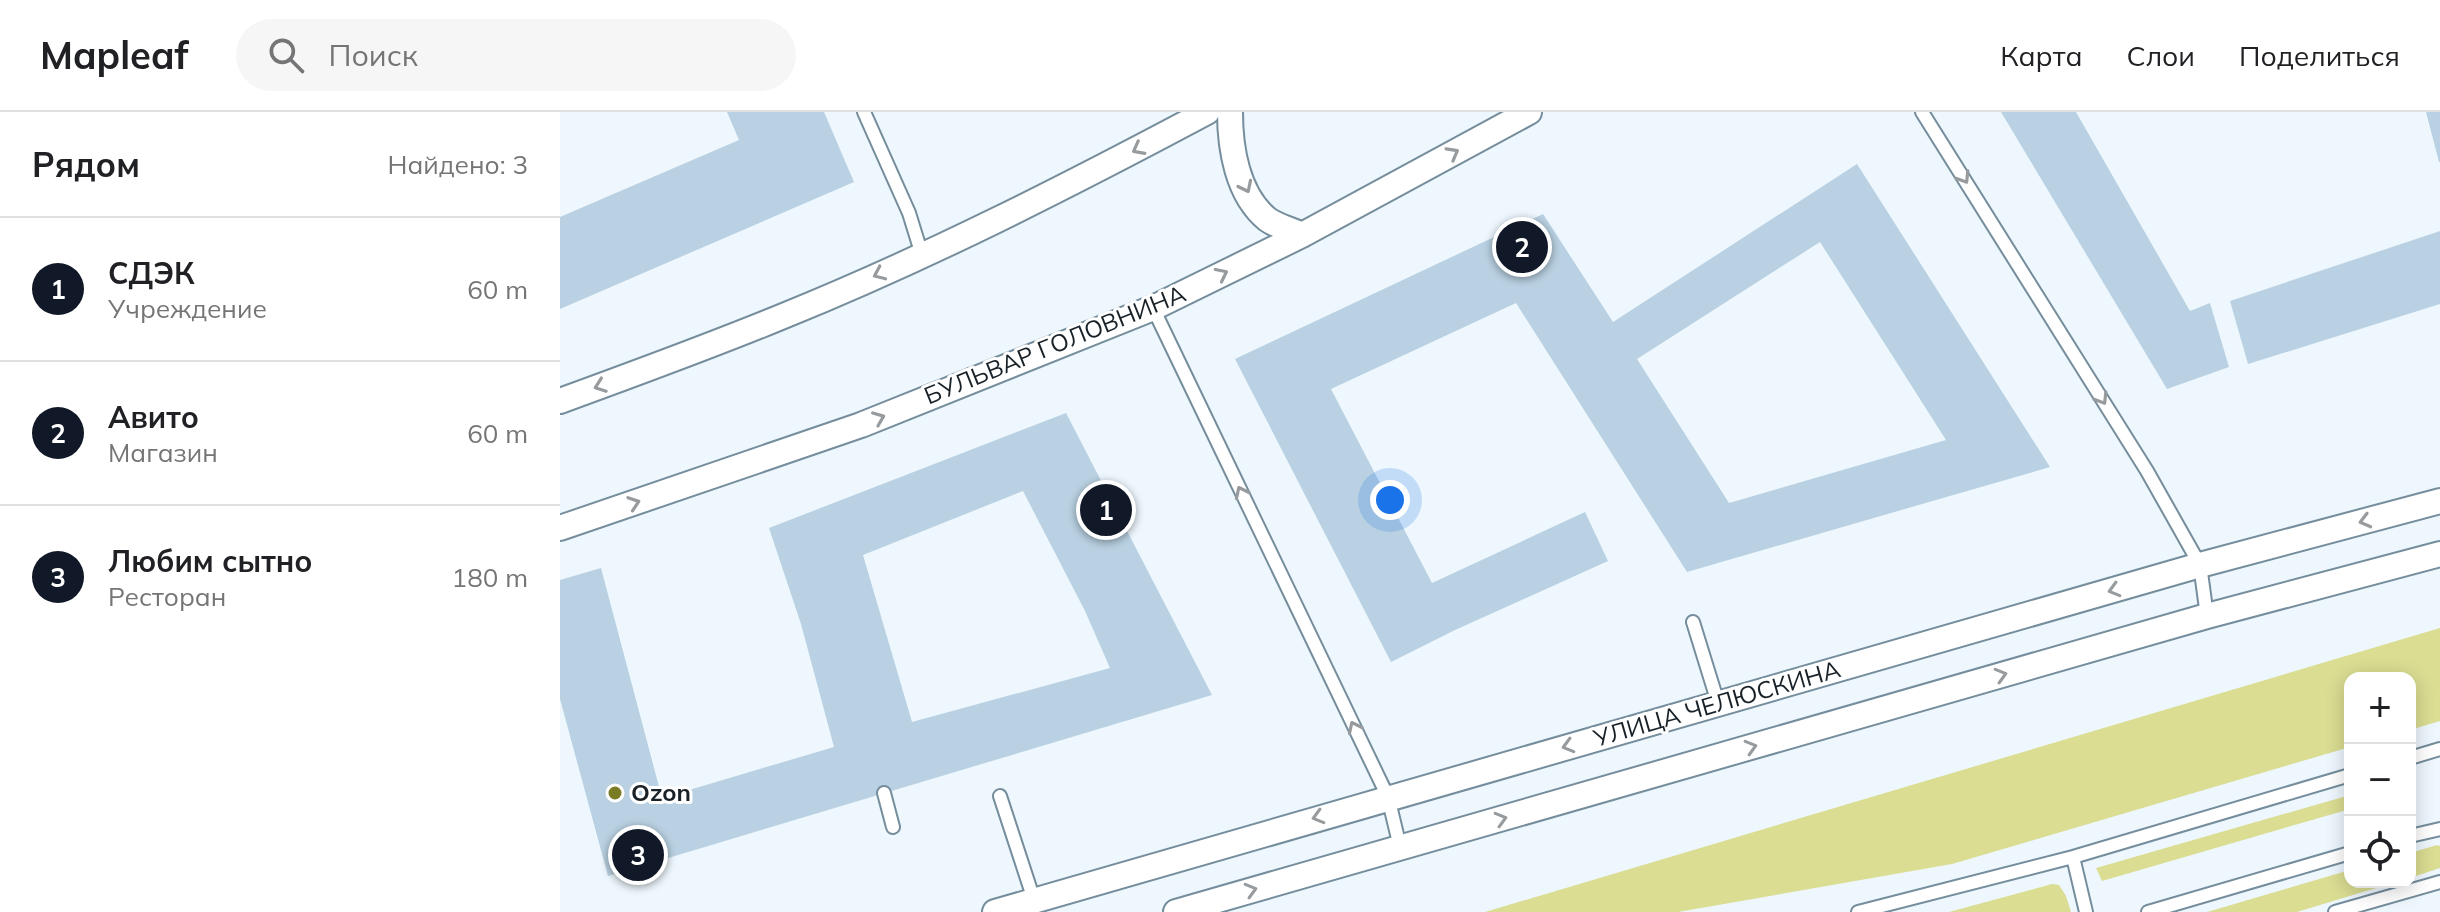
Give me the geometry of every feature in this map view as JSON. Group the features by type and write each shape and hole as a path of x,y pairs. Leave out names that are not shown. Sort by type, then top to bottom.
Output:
{"street":[{"path":"560,401 783,316 922,255 1098,170 1207,112"},
{"path":"1230,112 1234,163 1250,197 1267,219 1302,235"},
{"name":"БУЛЬВАР ГОЛОВНИНА","path":"560,528 861,425 1153,308 1302,235 1529,112"},
{"name":"УЛИЦА ЧЕЛЮСКИНА","path":"995,912 2200,565 2440,501"},
{"path":"1176,912 2207,616 2440,554"}],"lane":[{"path":"864,112 909,213 922,255"},
{"path":"1922,112 2147,471 2200,565 2207,616"},
{"path":"1153,308 1388,797 1400,847"},
{"path":"1693,622 1718,703"},
{"path":"2416,756 2440,749"},
{"path":"1858,912 2073,857 2344,777"},
{"path":"884,793 893,827"},
{"path":"1000,796 1034,900"},
{"path":"2416,835 2440,829"},
{"path":"2148,912 2344,855"},
{"path":"2073,857 2086,912"},
{"path":"2335,912 2440,882"}],"green space":[{"path":"2440,628 2440,721 2416,728 2416,672 2344,672 2344,749 1952,864 1678,912 1485,912"},
{"path":"2344,797 2344,811 2102,881 2096,868"},
{"path":"2440,846 2440,868 2416,876 2416,851"},
{"path":"2344,872 2344,888 2376,888 2297,912 2207,912"},
{"path":"2052,884 2059,885 2071,912 1949,912"}],"building":[{"path":"727,112 824,112 854,182 560,309 560,217 739,140"},
{"path":"2001,112 2076,112 2190,311 2210,303 2229,367 2167,389"},
{"path":"2426,112 2440,112 2440,162 2439,162"},
{"path":"1857,164 2050,467 1687,572 1516,303 1331,389 1432,583 1585,512 1608,561 1391,662 1235,359 1543,214 1613,322","holes":["1820,242 1946,440 1729,503 1637,359"]},
{"path":"2440,231 2440,304 2248,364 2230,301"},
{"path":"1066,413 1212,695 608,876 560,699 560,580 601,568 662,798 834,747 801,624 769,528","holes":["1023,491 1085,611 1110,668 912,722 863,555"]}],"place":[{"name":"Авито","path":"1522,247"},
{"name":"СДЭК","path":"1106,510"},
{"name":"Ozon","path":"615,793"},
{"name":"Любим сытно","path":"638,855"}]}
